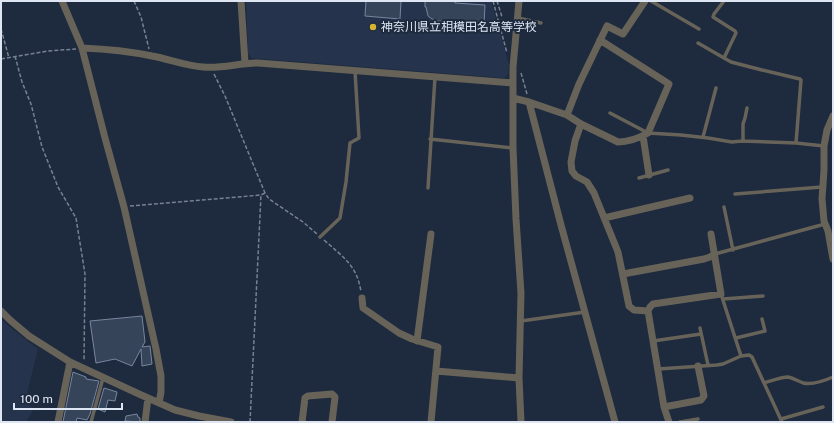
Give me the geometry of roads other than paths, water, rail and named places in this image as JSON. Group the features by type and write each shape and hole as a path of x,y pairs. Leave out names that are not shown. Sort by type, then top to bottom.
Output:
{"street":[{"path":"62,1 82,48 124,207 160,370 161,392 159,402"},
{"path":"241,1 245,63"},
{"path":"519,1 513,67 513,148 515,212 521,293 519,378 521,422"},
{"path":"567,115 579,84 607,26 623,34 644,1"},
{"path":"600,40 669,84 645,134 648,175"},
{"path":"82,48 112,49 211,68 245,63 258,63 513,83"},
{"path":"513,98 567,115 581,124 618,142 623,142 645,134"},
{"path":"529,102 615,422"},
{"path":"833,116 827,130 824,146 822,187 824,221 828,231 833,259"},
{"path":"581,124 575,142 571,162 572,171 576,176 587,182 594,193 618,252 629,306 634,310 648,311"},
{"path":"604,218 690,198"},
{"path":"417,340 431,234"},
{"path":"669,422 664,407 648,311 653,304 722,297 711,234"},
{"path":"623,274 704,259 714,254"},
{"path":"362,298 363,308 400,332 412,339 438,347 431,422"},
{"path":"1,311 29,336 70,362 84,369 175,410 232,422"},
{"path":"58,422 70,362"},
{"path":"664,407 701,400 704,396 698,366"},
{"path":"436,371 519,378"},
{"path":"302,422 305,398 308,396 332,394 335,397 332,422"},
{"path":"145,422 148,398"}],"lane":[{"path":"651,1 699,29"},
{"path":"724,1 713,17 736,32 724,58"},
{"path":"518,18 541,23"},
{"path":"698,43 731,62 801,80 796,143"},
{"path":"320,237 340,218 350,143 359,138 355,71"},
{"path":"428,188 435,77"},
{"path":"703,137 716,88"},
{"path":"743,141 743,124 747,108"},
{"path":"610,113 645,134 703,137 732,142 796,143 824,146"},
{"path":"430,140 513,148"},
{"path":"639,178 668,170"},
{"path":"735,194 822,187"},
{"path":"724,207 733,250"},
{"path":"714,254 825,224"},
{"path":"741,356 722,297 763,296"},
{"path":"520,321 585,312"},
{"path":"736,338 765,332 762,319"},
{"path":"700,328 708,365"},
{"path":"653,341 701,334"},
{"path":"658,369 717,365 741,356 749,355 752,357 782,420 823,407"},
{"path":"764,383 786,377 810,384 825,381 833,377"},
{"path":"91,422 103,378"},
{"path":"680,422 698,419"}],"place":[{"name":"神奈川県立相模田名高等学校","path":"373,27"}]}
